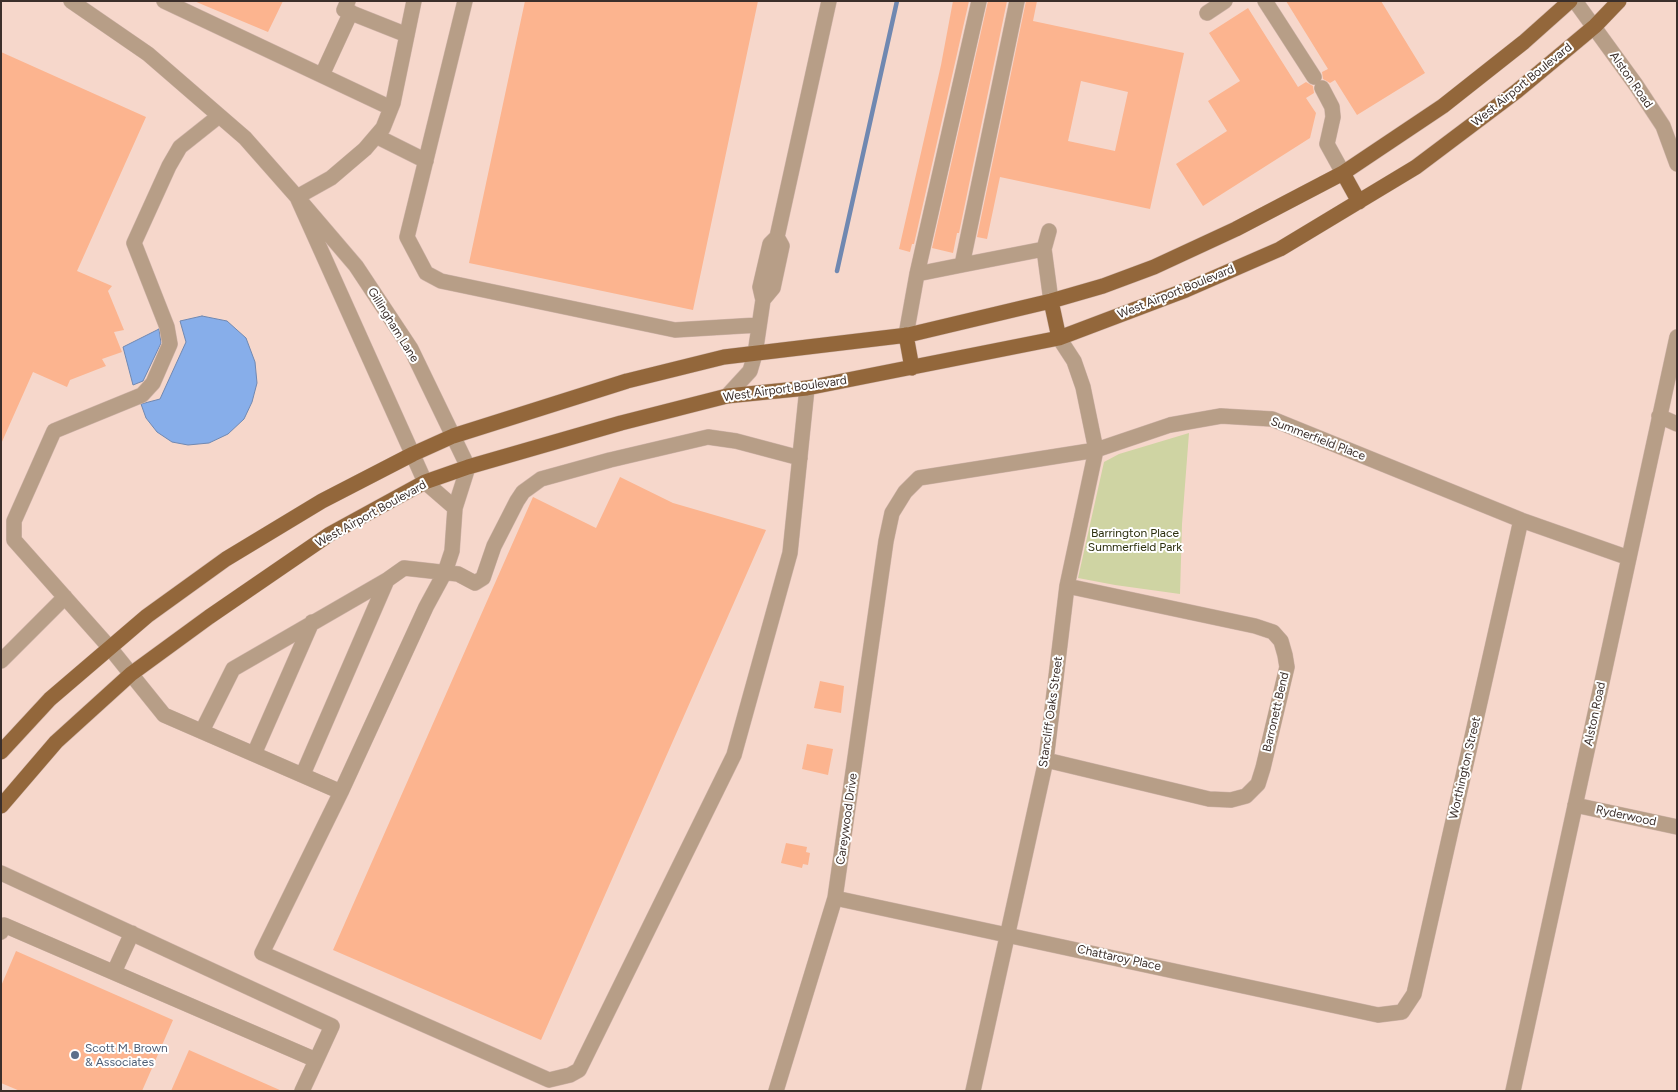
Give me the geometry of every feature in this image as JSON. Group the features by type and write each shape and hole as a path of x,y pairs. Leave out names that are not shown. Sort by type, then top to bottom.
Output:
{"main road":[{"path":"1,752 50,699 147,616 226,559 322,501 413,454 453,436 627,381 724,358 906,335 1051,301 1103,286 1154,267 1236,230 1343,173 1442,106 1524,42 1570,1"},
{"name":"West Airport Boulevard","path":"1,806 56,742 131,674 209,616 330,534 425,482 468,467 621,423 727,396 807,388 1059,338 1186,290 1280,249 1416,167 1517,91 1595,26 1619,1"},
{"path":"1343,173 1359,202"},
{"path":"1051,301 1059,338"},
{"path":"906,335 912,368"}],"street":[{"name":"Gillingham Lane","path":"70,1 148,54 244,138 356,266 405,341 468,467"},
{"path":"164,1 391,108"},
{"path":"297,197 331,178 365,149 383,128 391,108 414,1"},
{"path":"465,1 408,237 426,273 441,282 675,330 758,325"},
{"path":"727,396 750,371 755,354 763,300 773,288 782,246 777,237 829,1"},
{"path":"906,335 917,274 979,1"},
{"path":"962,265 1017,1"},
{"path":"1208,13 1225,1"},
{"path":"1265,1 1332,107 1327,144 1343,173"},
{"name":"Alston Road","path":"1575,1 1595,26 1663,126 1676,160"},
{"path":"322,75 349,7 407,35"},
{"path":"219,116 180,147 134,243 167,327 170,344 153,383 142,395 54,431 14,521 14,540 110,648 164,715 341,792"},
{"path":"376,136 426,161"},
{"name":"Gillingham Lane","path":"297,197 425,482"},
{"path":"1049,231 1044,249 1051,301"},
{"path":"917,274 1044,249"},
{"name":"Alston Road","path":"1513,1091 1677,337"},
{"name":"Stancliff Oaks Street","path":"973,1091 1046,760 1067,586 1096,450 1083,387 1074,361 1059,338"},
{"path":"468,467 455,508 452,551 445,572 426,607 341,792 262,953 549,1080 570,1075 579,1070 734,755 790,553 807,388"},
{"name":"Summerfield Place","path":"886,541 892,513 905,492 919,478 1096,450 1170,425 1221,416 1272,419 1521,520 1629,558"},
{"path":"1659,416 1677,424"},
{"path":"202,731 232,668 387,580 404,568 458,574 475,583 483,578 494,546 517,501 523,492 541,479 708,438 736,441 800,458"},
{"path":"425,482 455,508"},
{"name":"Worthington Street","path":"1402,1012 1414,994 1521,520"},
{"name":"Careywood Drive","path":"776,1091 836,898 886,541"},
{"path":"303,774 387,580"},
{"name":"Barronett Bend","path":"1046,760 1209,799 1231,800 1246,796 1258,784 1287,667 1286,655 1281,641 1273,632 1255,626 1067,586"},
{"path":"1,661 65,597"},
{"path":"254,754 312,622"},
{"name":"Ryderwood","path":"1575,805 1677,827"},
{"path":"1,872 332,1026 302,1091"},
{"name":"Chattaroy Place","path":"836,898 1378,1016 1402,1012"},
{"path":"1,932 4,925 316,1060"},
{"path":"114,972 132,934"}],"green space":[{"name":"Barrington Place Summerfield Park","path":"1189,433 1182,524 1180,594 1078,578 1104,462 1119,454"}],"water":[{"path":"202,316 227,321 246,338 255,362 257,383 252,402 244,419 228,434 209,443 188,445 172,442 157,432 146,418 141,404 160,399 186,342 180,321"},
{"path":"159,329 161,343 143,381 133,385 123,347"}],"building":[{"path":"194,1 283,1 268,32"},
{"path":"525,1 758,1 693,310 469,263"},
{"path":"953,1 969,1 914,244 912,244 910,252 899,249 941,65"},
{"path":"988,1 1007,1 959,233 957,233 953,253 932,248"},
{"path":"1026,1 1037,1 1033,21 1184,53 1150,209 1000,177 987,239 977,237","holes":["1081,81 1128,92 1115,151 1068,141"]},
{"path":"1286,1 1381,1 1425,73 1357,115 1335,80 1330,83 1323,79 1322,72 1328,69"},
{"path":"1248,8 1298,87 1306,82 1313,86 1314,93 1306,98 1316,113 1310,138 1203,206 1176,164 1227,131 1208,101 1240,81 1209,33"},
{"path":"1,52 146,117 77,271 112,286 108,291 124,330 114,332 122,352 102,359 106,366 70,380 67,387 33,372 1,444"},
{"path":"620,477 673,503 766,530 541,1040 333,950 533,497 596,528"},
{"path":"820,681 844,686 841,713 814,708"},
{"path":"807,744 833,749 828,775 802,769"},
{"path":"786,843 807,847 806,852 810,853 808,865 803,864 802,868 781,863"},
{"path":"16,951 173,1020 142,1091 20,1091 1,1083 1,986"},
{"path":"189,1050 282,1091 171,1091"}],"waterway":[{"path":"837,271 897,1"}],"place":[{"name":"Scott M. Brown & Associates","path":"75,1055"}]}
